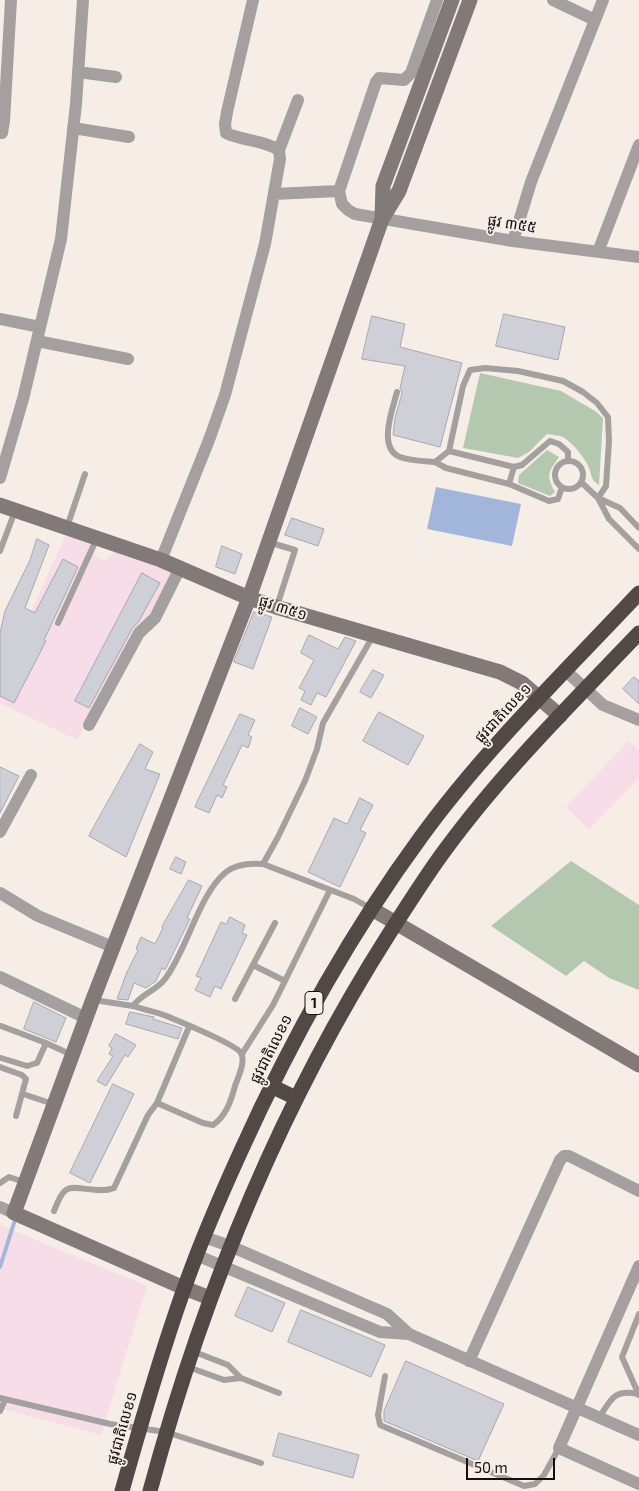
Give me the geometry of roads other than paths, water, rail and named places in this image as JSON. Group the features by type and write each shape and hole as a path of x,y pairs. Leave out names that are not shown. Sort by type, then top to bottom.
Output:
{"highway":[{"name":"ផ្លូវជាតិលេខ១","path":"122,1491 140,1428 196,1255 271,1086 336,965 421,836 455,794 540,698 639,593"},
{"name":"1","path":"150,1491 186,1367 230,1246 296,1098 332,1028 411,898 478,807 560,716 639,633"},
{"path":"271,1086 296,1098"}],"main road":[{"path":"382,219 383,186 452,0"},
{"path":"210,1298 14,1212 113,946 249,598 382,219 399,191 470,0"},
{"name":"ផ្លូវ ៣៥១","path":"0,505 161,560 249,598 500,672 522,683 560,716"},
{"path":"372,909 639,1064"}],"street":[{"path":"2,133 11,0"},
{"path":"0,478 23,399 61,239 78,72 82,0"},
{"path":"252,0 227,112 226,133 273,146 280,150"},
{"path":"274,194 339,192 376,82 379,78 404,80 410,73 437,0"},
{"path":"553,0 595,20"},
{"path":"513,241 531,182 603,0"},
{"path":"78,72 116,77"},
{"path":"161,560 209,440 224,395 260,270 280,150 298,100"},
{"path":"73,128 129,137"},
{"path":"598,252 639,145"},
{"name":"ផ្លូវ ៣៥៥","path":"339,192 342,204 355,214 513,241 639,257"},
{"path":"0,319 40,327"},
{"path":"37,341 128,359"},
{"path":"89,725 139,633 155,618 180,568"},
{"path":"566,671 603,705 639,720"},
{"path":"0,832 31,775"},
{"path":"0,894 38,916 113,946"},
{"path":"0,977 86,1018"},
{"path":"470,1361 560,1160 564,1156 569,1156 639,1191"},
{"path":"0,1207 14,1212"},
{"path":"204,1237 230,1246 387,1314 409,1334 639,1436"},
{"path":"196,1255 380,1332 409,1334"},
{"path":"639,1266 559,1448 639,1484"}],"lane":[{"path":"435,462 449,451 463,386 470,370 485,368 510,370 564,381 597,403 608,417 609,440 606,486 598,498"},
{"path":"397,392 386,434 389,447 400,457 435,462 446,468 510,484 549,501 558,498 562,487"},
{"path":"449,451 514,467 522,465 550,441 559,444 568,452 568,461"},
{"path":"568,461 576,463 581,467 583,477 581,482 573,488 562,487 556,478 556,471 561,464 568,461"},
{"path":"510,484 514,467"},
{"path":"67,527 85,474"},
{"path":"581,482 598,498 620,508 639,528"},
{"path":"598,498 609,519 639,549"},
{"path":"0,551 15,510"},
{"path":"58,623 97,537"},
{"path":"268,542 295,550 276,607"},
{"path":"263,864 278,838 305,781 317,749 323,723 373,636"},
{"path":"133,1006 138,998 159,986 174,966 210,892 227,872 249,863 263,864 354,899 372,909"},
{"path":"157,1103 203,1123 213,1124 219,1121 225,1113 242,1063 242,1054 260,1028 330,890"},
{"path":"235,999 275,923"},
{"path":"253,965 285,981"},
{"path":"93,999 133,1006 169,1017 228,1043 237,1048 242,1054"},
{"path":"1,1026 72,1055"},
{"path":"54,1211 65,1190 72,1187 95,1191 107,1191 114,1188 144,1121 157,1103 189,1026"},
{"path":"1,1058 28,1066 37,1062 46,1043"},
{"path":"0,1067 24,1077 26,1082 16,1116"},
{"path":"23,1094 54,1104"},
{"path":"0,1183 9,1177 26,1183"},
{"path":"639,1314 622,1357 639,1394"},
{"path":"192,1351 228,1365 242,1378 279,1393"},
{"path":"186,1367 224,1380 242,1378"},
{"path":"385,1376 378,1415 380,1425 495,1475 524,1486 535,1484 544,1474 559,1448"},
{"path":"599,1418 614,1396 620,1392 639,1394"},
{"path":"0,1411 3,1399 110,1424 166,1432 262,1463"}],"water":[{"path":"436,487 521,504 512,546 427,529"}],"waterway":[{"path":"0,1267 14,1223"}]}
